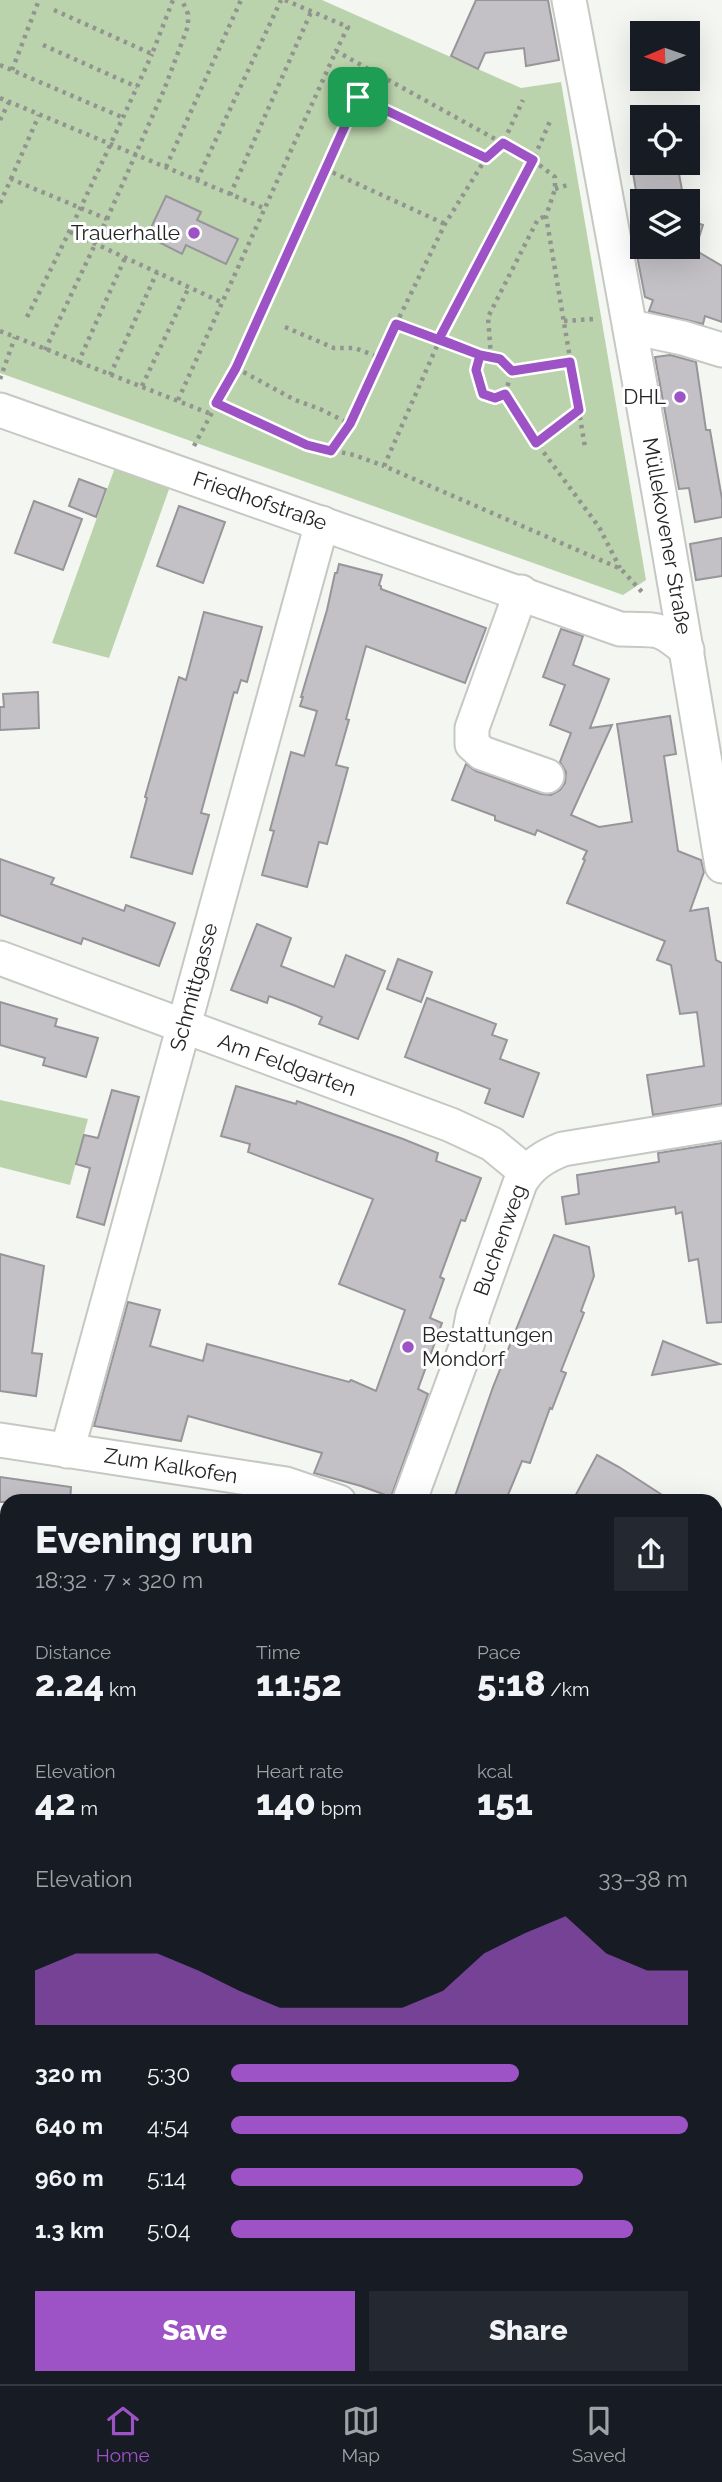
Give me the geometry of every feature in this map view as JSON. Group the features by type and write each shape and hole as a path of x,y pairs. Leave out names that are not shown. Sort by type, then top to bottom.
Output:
{"street":[{"name":"Müllekovener Straße","path":"569,0 631,327 687,650 708,697 722,866"},
{"path":"631,327 684,338 722,350"},
{"name":"Friedhofstraße","path":"0,410 620,629 659,630 670,635 687,650"},
{"name":"Schmittgasse","path":"67,1451 322,523"},
{"path":"521,592 472,728 472,744 482,753 547,776"},
{"name":"Am Feldgarten","path":"0,958 451,1125 492,1144 526,1172"},
{"name":"Buchenweg","path":"412,1494 468,1342 472,1315 526,1172 545,1156 563,1149 722,1123"},
{"name":"Zum Kalkofen","path":"0,1440 286,1484 315,1494"}],"path":[{"path":"12,70 39,0"},
{"path":"27,317 112,145 173,0"},
{"path":"45,350 137,155 188,26 188,14 182,0"},
{"path":"166,167 241,0"},
{"path":"178,400 348,27 283,0 197,180"},
{"path":"54,10 152,54"},
{"path":"230,195 311,12"},
{"path":"43,45 137,87"},
{"path":"336,51 533,160 555,177 555,189 546,216 585,447"},
{"path":"0,65 124,118"},
{"path":"196,442 236,368 358,97 486,158"},
{"path":"0,98 266,209"},
{"path":"331,451 350,424 445,224 486,158 503,143 523,100"},
{"path":"0,120 9,102"},
{"path":"0,203 39,116"},
{"path":"384,466 439,339 533,160 551,119"},
{"path":"325,169 445,224"},
{"path":"10,179 107,219"},
{"path":"555,189 578,182"},
{"path":"491,357 488,317 538,219 546,216"},
{"path":"70,232 221,302"},
{"path":"78,363 125,258"},
{"path":"110,375 157,272"},
{"path":"142,387 188,287"},
{"path":"564,321 593,319"},
{"path":"396,324 480,355 500,359 512,371 505,394 495,398 483,394 476,370 480,355"},
{"path":"285,327 334,348 355,348 381,358"},
{"path":"0,331 211,414"},
{"path":"0,379 15,337"},
{"path":"512,371 570,362"},
{"path":"236,368 295,400 350,424"},
{"path":"216,403 307,445 354,455 384,466 621,569 599,527 536,443 505,394"},
{"path":"536,443 579,410"}],"green space":[{"path":"0,0 322,0 521,88 561,82 646,580 623,595 0,373"},
{"path":"118,459 173,478 109,658 52,643"},
{"path":"0,1100 88,1119 70,1185 0,1167"}],"building":[{"path":"476,0 548,0 559,60 526,66 524,48 485,53 478,69 451,56"},
{"path":"633,175 679,175 682,189 636,189"},
{"name":"Trauerhalle","path":"166,196 201,212 197,220 238,239 226,264 186,245 182,254 147,236"},
{"path":"700,253 722,266 722,322 705,316 703,324 649,311 653,300 645,297 638,259 700,259"},
{"path":"670,355 696,362 706,430 710,430 722,499 722,517 695,522 689,488 679,489 655,357"},
{"path":"79,479 106,489 96,517 69,506"},
{"path":"34,501 82,519 63,570 15,553"},
{"path":"179,506 225,522 203,583 157,566"},
{"path":"722,538 722,576 696,580 690,544"},
{"path":"339,564 382,575 379,585 381,589 486,628 465,683 366,646 336,765 348,768 327,844 319,842 307,887 262,875 274,831 270,830 291,752 304,756 317,711 300,706 301,697"},
{"path":"204,612 262,627 247,682 241,680 237,693 234,692 201,813 209,815 192,874 131,857 179,677 186,680"},
{"path":"561,629 583,636 573,665 609,679 590,728 612,725 571,815 599,827 632,822 617,724 670,716 676,754 664,756 678,851 701,860 704,872 690,911 708,908 716,960 722,963 722,1104 653,1115 647,1075 704,1066 697,1012 680,1014 671,965 657,960 665,941 567,903 587,851 537,830 535,835 495,820 495,816 452,800 466,764 476,771 541,794 551,795 565,783 566,772 560,762 571,733 550,725 565,685 543,677"},
{"path":"38,692 39,728 0,730 3,694"},
{"path":"0,859 54,878 51,884 124,911 126,905 175,923 159,966 83,938 81,944 0,915"},
{"path":"257,924 291,938 281,966 334,987 346,955 385,971 358,1039 319,1024 322,1017 296,1006 269,996 267,1003 231,990"},
{"path":"398,959 432,972 421,1002 387,989"},
{"path":"427,998 496,1024 492,1035 507,1040 500,1059 539,1073 523,1117 485,1103 490,1089 405,1057"},
{"path":"0,1002 57,1019 55,1026 98,1038 86,1077 43,1065 45,1058 0,1045"},
{"path":"236,1086 296,1104 297,1101 403,1139 438,1153 436,1161 481,1178 465,1221 461,1220 440,1277 444,1279 430,1318 442,1323 418,1389 428,1394 392,1494 383,1494 314,1473 322,1453 188,1416 181,1441 94,1426 128,1302 160,1310 150,1346 203,1361 207,1344 349,1382 351,1380 376,1391 405,1310 339,1284 373,1199 248,1152 250,1144 221,1136"},
{"path":"112,1090 139,1097 104,1225 77,1217 90,1168 76,1164 84,1135 98,1138"},
{"path":"722,1143 722,1322 707,1323 698,1259 689,1261 682,1212 676,1214 675,1207 566,1224 562,1197 579,1194 577,1175 659,1162 658,1153"},
{"path":"554,1235 589,1247 594,1276 581,1311 584,1313 561,1371 566,1373 530,1463 522,1461 508,1494 456,1494 493,1387"},
{"path":"0,1254 44,1266 32,1353 42,1354 36,1396 0,1391"},
{"path":"663,1341 720,1364 652,1375"},
{"path":"597,1455 661,1494 576,1494"},
{"path":"0,1477 71,1487 71,1494 0,1494"}],"place":[{"name":"Trauerhalle","path":"194,233"},
{"name":"DHL","path":"680,397"},
{"name":"Bestattungen Mondorf","path":"408,1347"}],"route":[{"path":"358,97 236,368 216,403 307,445 331,451 350,424 396,324 480,355 500,359 512,371 570,362 579,410 536,443 505,394 495,398 483,394 476,370 480,355 439,339 533,160 503,143 486,158 358,97"}]}
